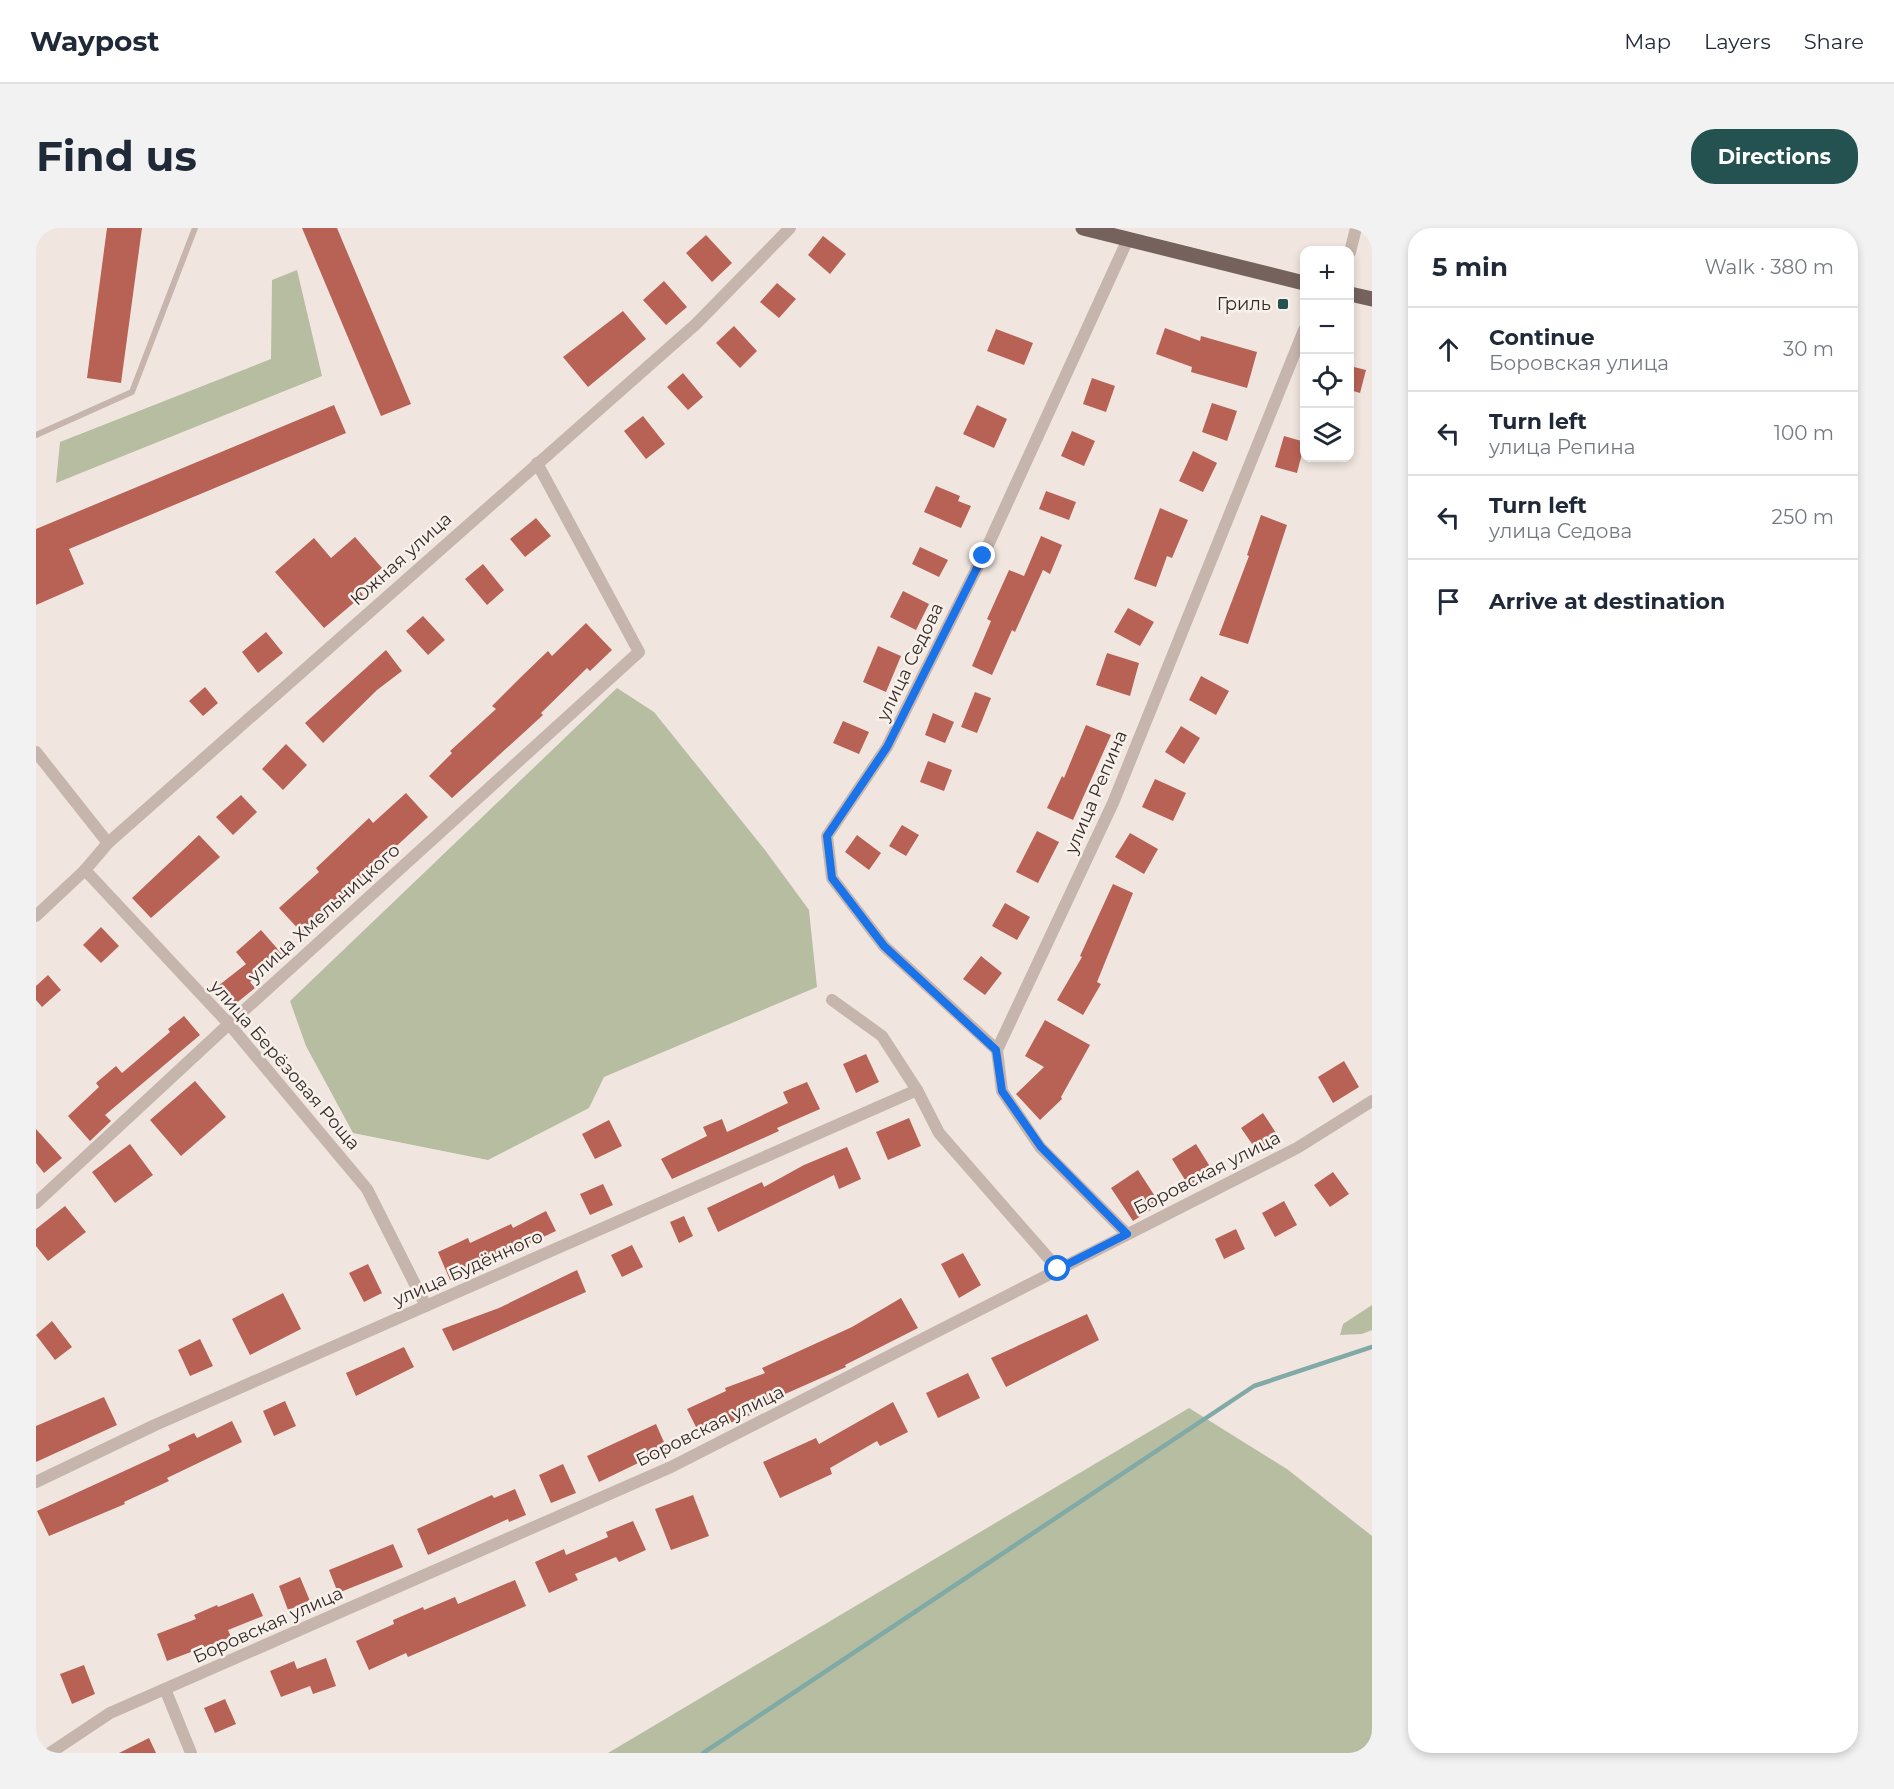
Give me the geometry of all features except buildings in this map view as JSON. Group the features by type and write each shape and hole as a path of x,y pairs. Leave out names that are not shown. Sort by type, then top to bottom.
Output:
{"main road":[{"path":"1083,228 1300,282"},
{"path":"1354,295 1372,299"}],"street":[{"name":"Южная улица","path":"36,916 85,870 108,843 696,324 790,228"},
{"path":"1352,246 1356,228"},
{"name":"улица Седова","path":"996,1050 884,946 832,878 827,836 887,747 983,556 1128,239"},
{"name":"улица Репина","path":"996,1050 1113,803 1300,342"},
{"name":"улица Хмельницкого","path":"36,1203 229,1024 639,652 537,463"},
{"path":"36,752 108,843"},
{"name":"улица Берёзовая Роща","path":"85,870 229,1024 367,1189 426,1306"},
{"path":"832,1000 882,1036 917,1090 939,1133 1058,1269"},
{"path":"996,1050 1002,1091 1041,1147 1127,1234"},
{"name":"улица Будённого","path":"36,1482 155,1425 917,1090"},
{"name":"Боровская улица","path":"50,1753 110,1713 671,1467 1297,1148 1372,1101"},
{"path":"165,1689 191,1753"}],"lane":[{"path":"36,435 132,392 195,228"}],"green space":[{"path":"297,270 322,376 56,483 60,442 271,359 272,280"},
{"path":"617,688 654,712 765,850 809,910 817,987 604,1077 589,1108 488,1160 353,1133 306,1046 290,1001"},
{"path":"1372,1305 1372,1330 1362,1334 1340,1335 1343,1324"},
{"path":"1189,1408 1287,1469 1372,1536 1372,1742 1363,1753 608,1753"}],"waterway":[{"path":"703,1753 1254,1386 1372,1347"}],"place":[{"name":"Гриль","path":"1283,304"}],"route":[{"path":"983,556 887,747 827,836 832,878 884,946 996,1050 1002,1091 1041,1147 1127,1234 1058,1269"}]}
